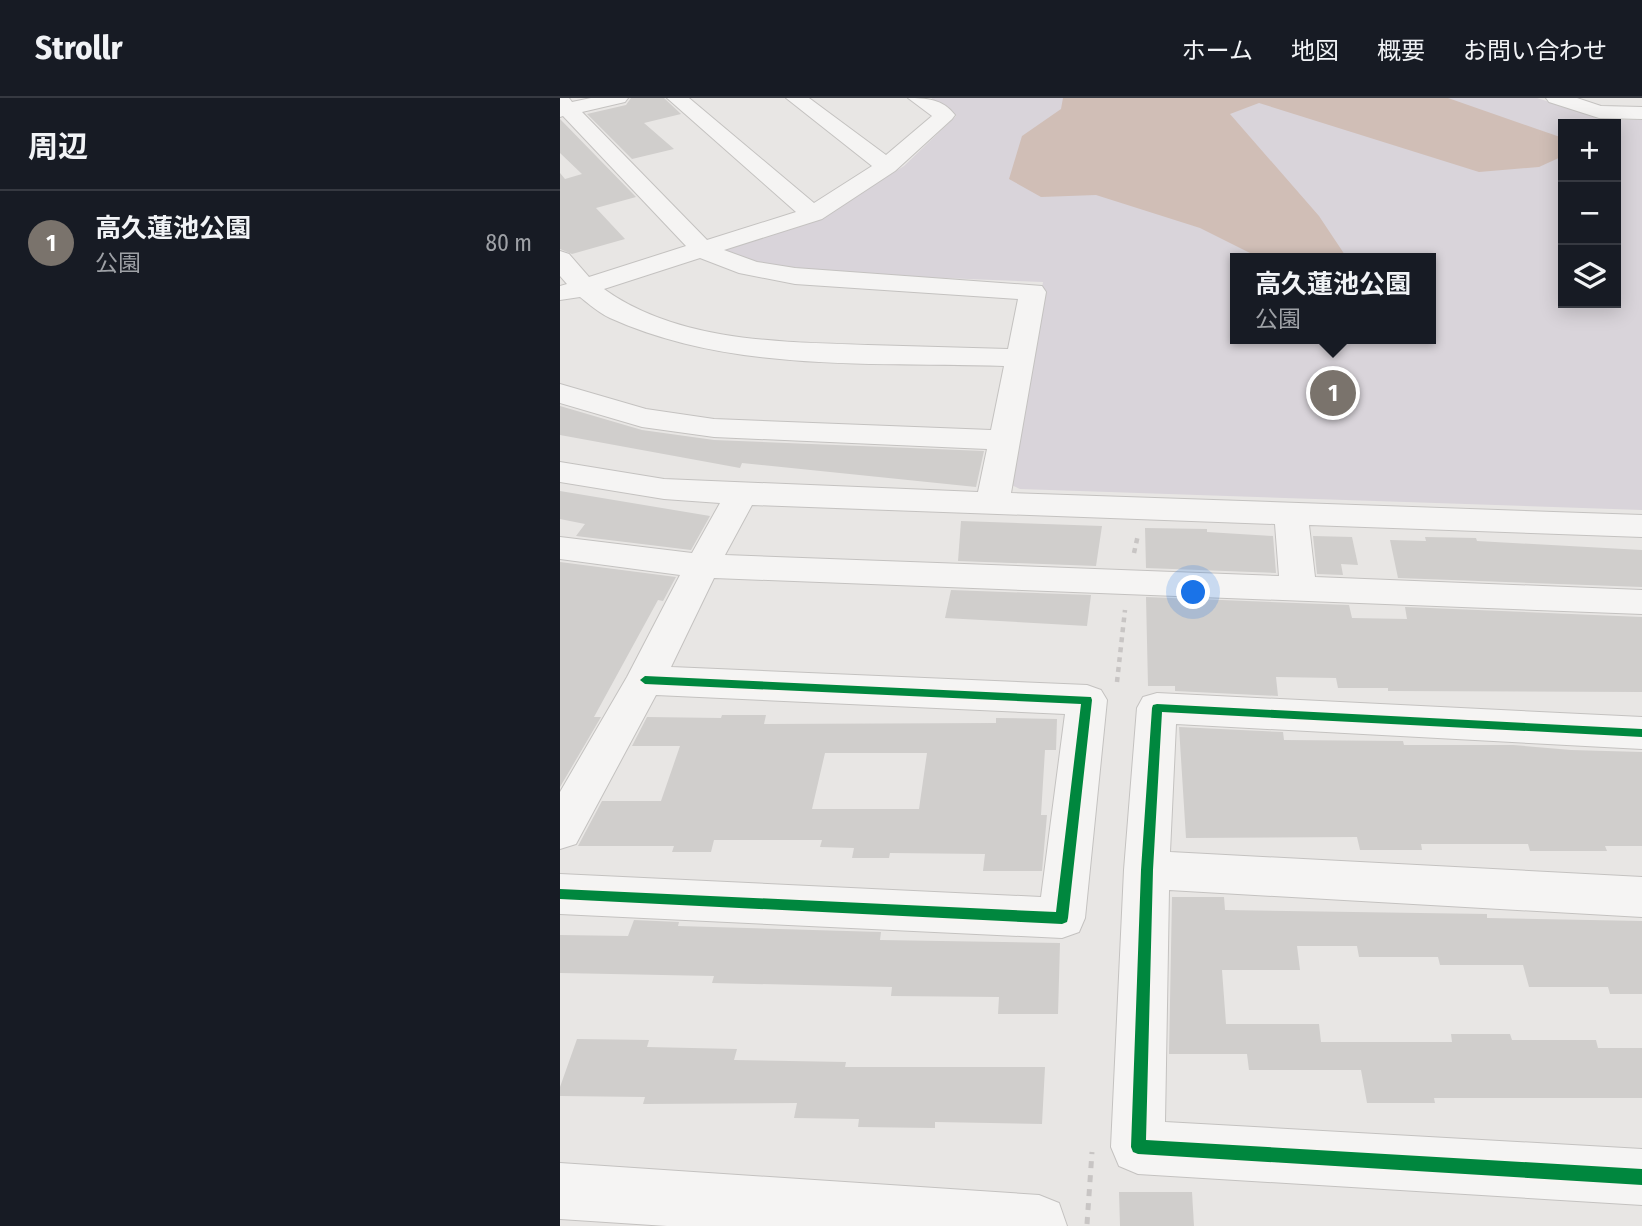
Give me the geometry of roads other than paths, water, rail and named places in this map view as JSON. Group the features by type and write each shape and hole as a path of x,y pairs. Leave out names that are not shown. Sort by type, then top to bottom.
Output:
{"street":[{"path":"562,107 618,98"},
{"path":"677,98 813,214"},
{"path":"796,98 887,166"},
{"path":"571,291 813,214 887,166 944,115 918,98"},
{"path":"1556,98 1642,113"},
{"path":"562,107 703,250 758,271 783,275 1032,292 992,504"},
{"path":"560,259 571,291 650,325 693,337 784,351 1020,358"},
{"path":"560,393 642,418 714,428 1003,440"},
{"path":"560,472 664,489 741,494 1642,526"},
{"path":"560,831 645,680 741,494"},
{"path":"1291,514 1298,587"},
{"path":"560,548 702,566 1642,602"},
{"path":"560,894 1062,918 1087,700 645,680"},
{"path":"1642,733 1157,708 1147,870 1138,1147 1642,1177"},
{"path":"1147,870 1642,897"},
{"path":"560,1191 1039,1223 1039,1226"}],"place":[{"name":"高久蓮池公園","path":"1333,393"}]}
